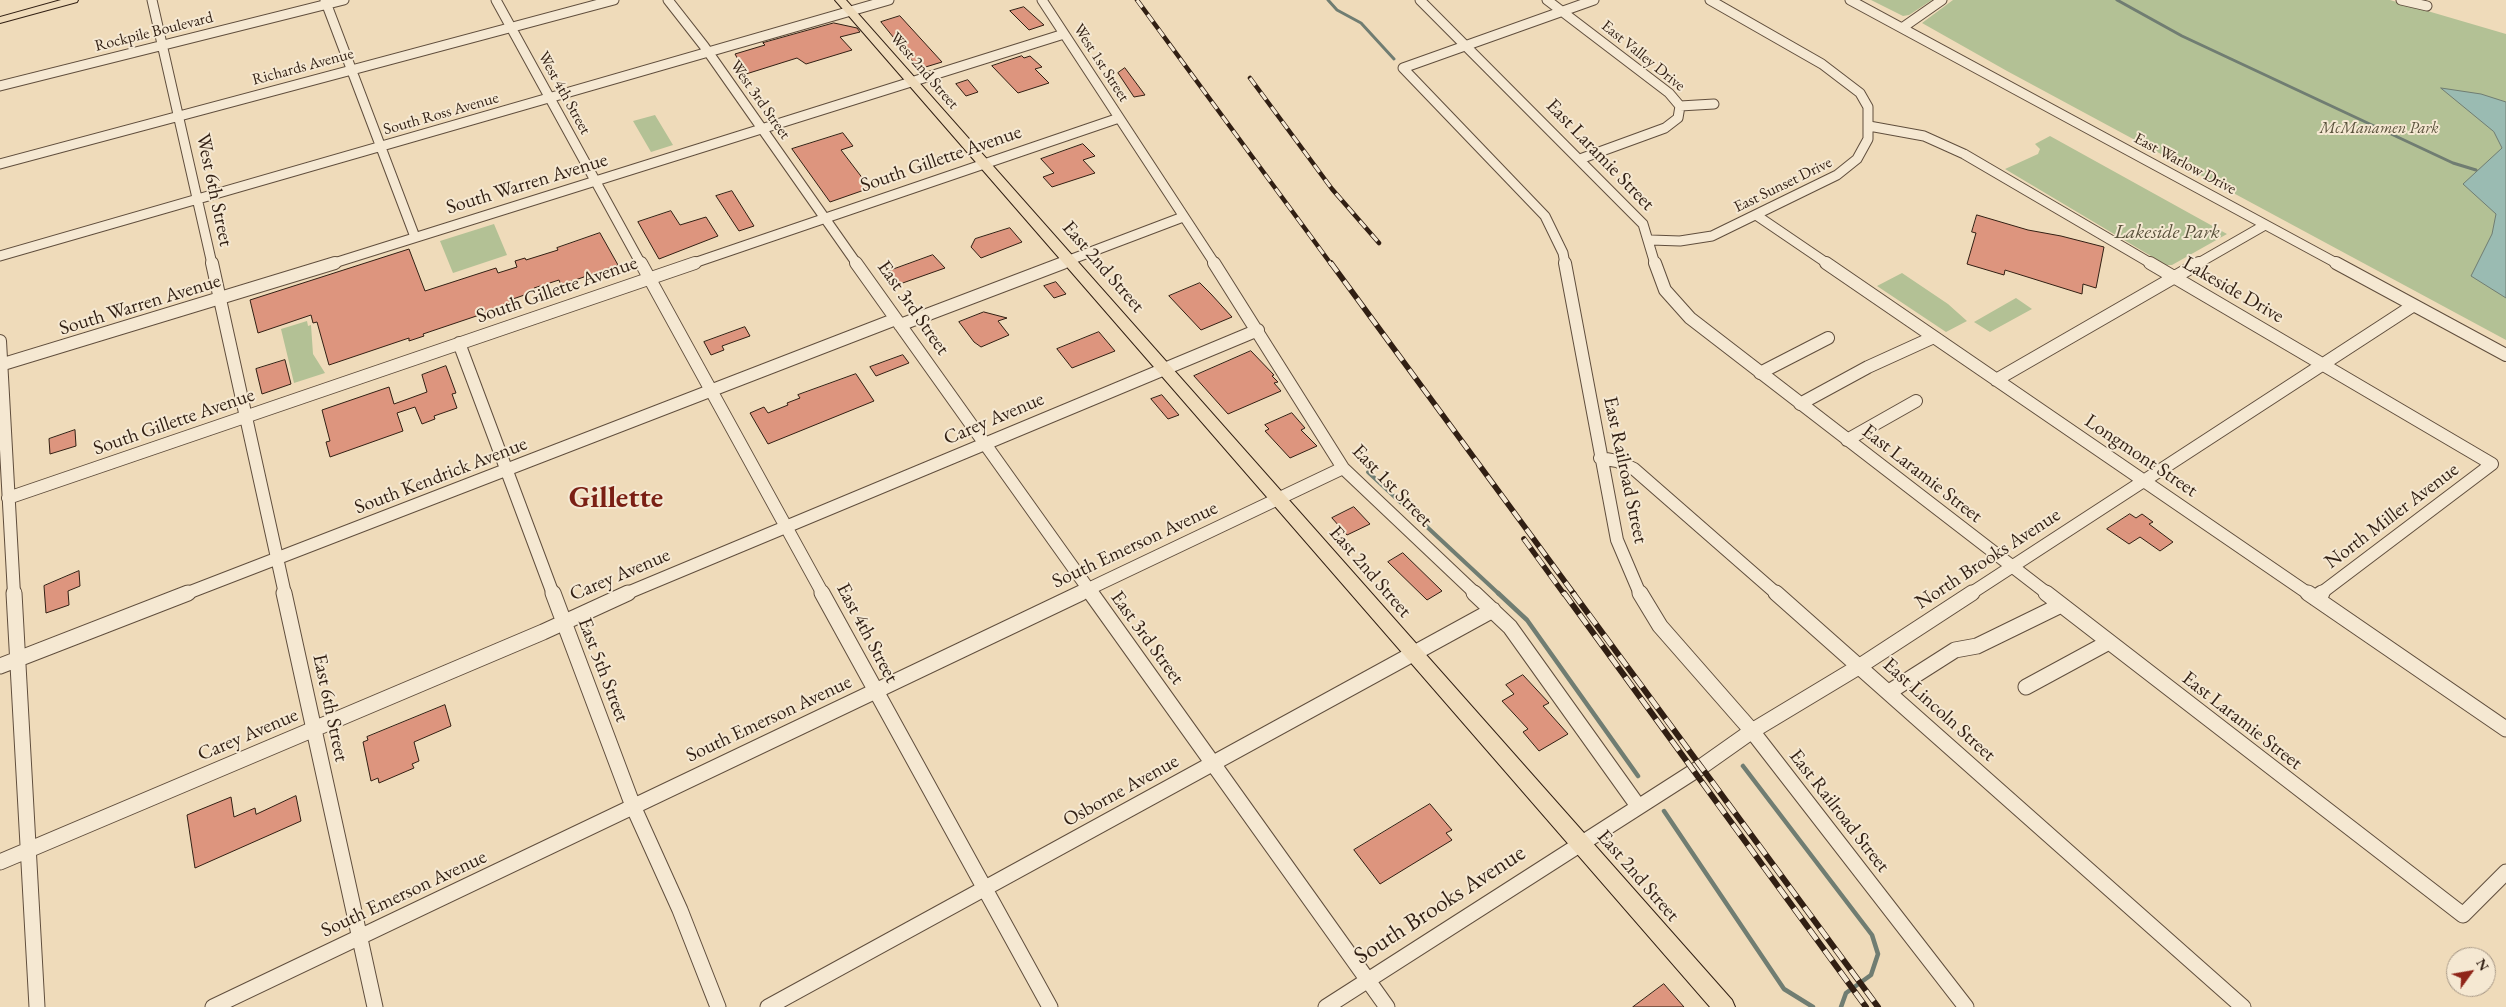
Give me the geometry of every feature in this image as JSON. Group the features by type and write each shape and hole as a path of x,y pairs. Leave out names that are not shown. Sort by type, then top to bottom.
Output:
{"main road":[{"path":"0,20 74,0"},
{"name":"West 2nd Street","path":"840,0 984,164"},
{"name":"East 2nd Street","path":"984,164 1724,1007"}],"street":[{"name":"West 6th Street","path":"152,0 246,418"},
{"name":"Rockpile Boulevard","path":"0,86 325,2 344,0"},
{"name":"West 4th Street","path":"496,0 649,279"},
{"name":"Richards Avenue","path":"0,164 614,0"},
{"name":"West 3rd Street","path":"668,0 709,53 825,219"},
{"name":"South Ross Avenue","path":"0,256 889,0"},
{"name":"West 1st Street","path":"1042,0 1119,118"},
{"name":"East Laramie Street","path":"1420,0 1643,224 1651,240 1661,282 1672,300 1690,318 2463,915 2506,872"},
{"name":"East Valley Drive","path":"1547,0 1669,93 1680,106 1678,118 1665,128 1580,160"},
{"path":"1465,46 1594,0"},
{"name":"East Sunset Drive","path":"1651,240 1680,241 1712,236 1837,175 1853,164 1864,152 1869,140 1868,104 1853,86 1828,69 1710,0"},
{"name":"East Warlow Drive","path":"1850,0 2506,355"},
{"path":"1902,28 1942,0"},
{"path":"2402,0 2427,6"},
{"path":"325,2 415,237"},
{"name":"South Warren Avenue","path":"1,365 220,299 1064,34"},
{"name":"East Railroad Street","path":"1465,46 1402,68 1544,216 1563,253 1600,458 1617,540 1636,587 1660,626 1752,731 1966,1007"},
{"name":"East Valley Drive","path":"1680,106 1714,104"},
{"name":"South Gillette Avenue","path":"8,498 1119,118"},
{"name":"East 1st Street","path":"1119,118 1258,330 1343,468 1510,627 1638,806"},
{"name":"Lakeside Drive","path":"1869,126 1917,135 1944,144 2324,364 2492,464"},
{"name":"Longmont Street","path":"1756,215 2506,729"},
{"name":"South Kendrick Avenue","path":"0,666 712,391 1183,217"},
{"name":"East 3rd Street","path":"825,219 1387,1007"},
{"path":"1996,380 2265,225"},
{"name":"East 4th Street","path":"649,279 1050,1007"},
{"name":"North Brooks Avenue","path":"1581,843 1701,767 1752,731 1860,666 2011,566 2414,306"},
{"name":"Carey Avenue","path":"0,862 564,622 587,610 1258,330"},
{"path":"1800,404 1868,366 1934,337"},
{"path":"1760,373 1828,338"},
{"path":"0,341 2,435 8,498 37,1007"},
{"name":"East 5th Street","path":"459,343 633,806 680,910 718,1007"},
{"path":"1847,440 1916,401"},
{"name":"East 6th Street","path":"246,418 375,1007"},
{"name":"East Lincoln Street","path":"1600,458 1617,461 1634,469 1860,666 2243,1007"},
{"name":"North Miller Avenue","path":"2315,598 2492,464"},
{"name":"South Emerson Avenue","path":"213,1007 1343,468"},
{"path":"1889,692 1955,650 1977,646 2061,605"},
{"name":"Osborne Avenue","path":"768,1007 1493,610"},
{"path":"2026,687 2109,642"},
{"name":"South Brooks Avenue","path":"1326,1007 1581,843"}],"green space":[{"path":"1871,0 1932,0 1909,15 1903,16"},
{"name":"McManamen Park","path":"1953,0 2390,0 2506,34 2506,340 2007,71 1922,23"},
{"path":"655,115 673,145 651,152 633,121"},
{"name":"Lakeside Park","path":"2050,136 2227,234 2172,265 2166,265 2005,169 2038,154 2040,149 2035,144"},
{"path":"494,224 507,255 453,273 440,241"},
{"path":"1902,273 1948,304 1967,321 1946,332 1877,286"},
{"path":"2016,298 2032,309 1990,332 1974,322"},
{"path":"307,321 308,326 311,325 313,354 325,373 294,383 281,329"}],"water":[{"path":"2441,88 2481,94 2506,102 2506,298 2471,276 2492,234 2496,214 2463,184 2502,148 2494,132"}],"building":[{"path":"1024,7 1044,25 1029,30 1010,11"},
{"path":"900,16 942,62 919,69 881,22"},
{"path":"834,23 857,28 860,32 840,37 852,50 806,64 797,58 746,74 735,54 765,45 763,43"},
{"path":"1022,56 1024,58 1030,56 1042,67 1035,69 1049,83 1018,93 992,66"},
{"path":"1125,68 1145,95 1134,97 1118,73"},
{"path":"968,80 978,92 966,96 956,84"},
{"path":"843,133 853,146 841,150 870,188 830,202 792,149"},
{"path":"1083,144 1095,156 1083,160 1095,173 1052,187 1043,177 1054,173 1041,159"},
{"path":"732,191 754,226 739,231 716,196"},
{"path":"671,211 680,225 706,217 718,236 659,259 638,222"},
{"path":"1977,215 2028,230 2104,247 2096,288 2083,284 2082,294 2005,270 2004,275 1967,264 1976,233 1972,232"},
{"path":"1010,228 1022,242 981,258 971,247 975,239"},
{"path":"600,233 618,265 561,285 559,280 534,288 536,291 510,300 512,304 423,334 424,336 409,341 409,338 329,365 317,322 313,323 311,315 258,333 250,300 409,249 425,291 496,268 498,273 517,267 515,261 525,258 526,260 558,250 557,248"},
{"path":"933,255 945,268 897,285 890,276 892,275 889,271"},
{"path":"1056,282 1066,294 1054,298 1044,286"},
{"path":"1200,283 1232,317 1201,330 1169,296"},
{"path":"984,312 1007,318 998,321 1009,335 981,347 974,342 959,322"},
{"path":"745,327 750,336 722,346 724,350 711,355 704,342"},
{"path":"1099,332 1115,351 1072,368 1057,349"},
{"path":"1251,351 1274,375 1272,376 1278,382 1274,383 1281,391 1228,414 1194,376"},
{"path":"903,355 909,363 876,376 870,367"},
{"path":"285,360 291,384 262,394 256,369"},
{"path":"446,366 456,393 452,394 457,408 434,416 435,419 422,424 415,407 397,413 403,431 330,457 326,442 330,441 322,410 389,387 394,404 427,392 422,375"},
{"path":"856,374 874,401 768,444 750,413 764,407 768,413 800,398 798,395"},
{"path":"1162,395 1179,415 1168,419 1151,399"},
{"path":"1292,413 1305,428 1301,430 1317,446 1290,458 1265,431 1269,429 1265,425"},
{"path":"75,430 76,446 50,454 49,439"},
{"path":"1354,507 1370,524 1347,535 1332,518"},
{"path":"2130,514 2136,518 2142,514 2153,522 2149,524 2173,542 2160,551 2140,537 2129,544 2107,529"},
{"path":"1403,553 1442,591 1427,600 1388,562"},
{"path":"79,571 80,586 68,591 69,605 46,613 44,586"},
{"path":"1523,675 1549,703 1543,706 1568,734 1539,751 1523,732 1528,729 1502,701 1514,694 1506,685"},
{"path":"445,705 451,726 414,742 419,761 412,764 414,768 379,783 378,778 371,781 363,742 368,740 367,737"},
{"path":"296,796 301,821 195,868 187,815 231,797 234,817 255,808 256,814"},
{"path":"1430,804 1452,830 1446,833 1452,840 1380,884 1354,850"},
{"path":"1664,984 1684,1007 1633,1007"}],"waterway":[{"path":"1328,0 1337,10 1361,23 1394,59"},
{"path":"2117,0 2182,36 2453,163 2476,170"},
{"path":"1368,472 1499,594"},
{"path":"1498,593 1527,620 1638,776"},
{"path":"1743,766 1872,935 1878,954 1871,975 1846,993 1841,1007"},
{"path":"1664,811 1784,989 1813,1007"}],"railway":[{"path":"1137,0 1331,264"},
{"path":"1250,78 1332,189 1379,243"},
{"path":"1331,263 1574,594"},
{"path":"1524,539 1564,594"},
{"path":"1564,593 1866,1007"},
{"path":"1573,593 1878,1007"}],"district":[{"name":"Gillette","path":"616,499"}]}
